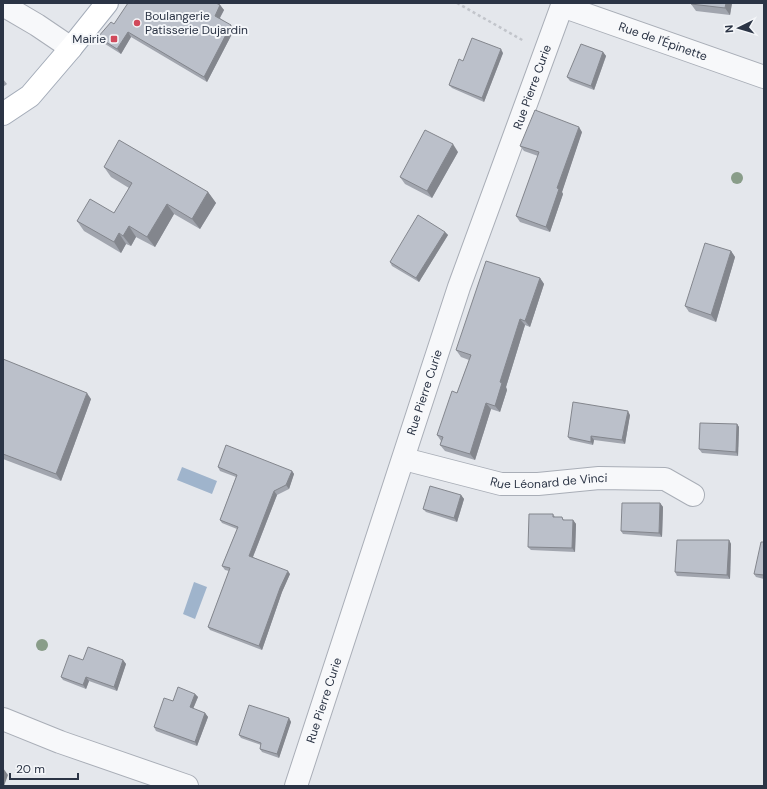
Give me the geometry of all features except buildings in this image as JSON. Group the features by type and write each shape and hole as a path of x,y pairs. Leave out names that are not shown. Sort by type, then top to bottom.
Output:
{"main road":[{"path":"3,114 30,96 107,3"}],"street":[{"path":"3,5 71,48"},
{"name":"Rue Pierre Curie","path":"296,786 460,287 562,5"},
{"name":"Rue de l'Épinette","path":"562,5 764,77"},
{"name":"Rue Léonard de Vinci","path":"404,460 501,484 538,484 599,478 666,479 693,495"},
{"path":"3,719 60,742 187,786"}],"path":[{"path":"457,3 545,52"}],"water":[{"path":"182,467 217,481 212,494 177,480"},
{"path":"194,582 207,587 195,619 183,614"}],"place":[{"name":"Boulangerie Patisserie Dujardin","path":"137,23"},
{"name":"Mairie","path":"114,39"}]}
